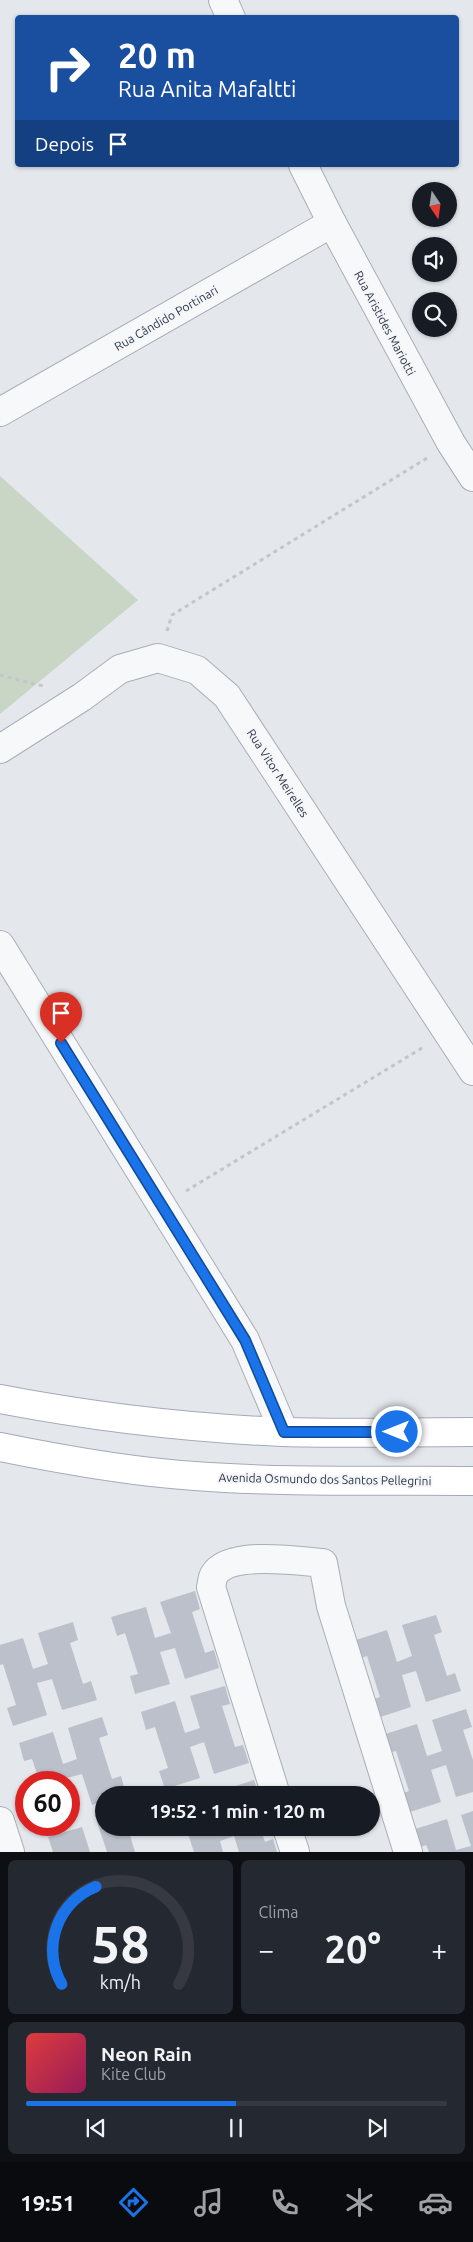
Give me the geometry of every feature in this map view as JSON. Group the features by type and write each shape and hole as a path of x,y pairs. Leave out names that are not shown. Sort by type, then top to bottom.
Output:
{"main road":[{"path":"0,1399 72,1413 181,1425 284,1432 473,1432"},
{"name":"Avenida Osmundo dos Santos Pellegrini","path":"0,1447 76,1462 194,1476 304,1482 473,1482"}],"street":[{"path":"222,0 230,15"},
{"name":"Rua Aristides Mariotti","path":"304,167 332,223 451,443 473,477"},
{"name":"Rua Cândido Portinari","path":"0,412 332,223"},
{"path":"0,749 82,697 120,669 158,658"},
{"name":"Rua Vitor Meirelles","path":"158,658 197,670 227,696 473,1071"},
{"path":"0,945 245,1340 284,1432"},
{"path":"273,1786 212,1587 214,1575 223,1567 237,1561 258,1559 323,1563 331,1606 408,1852"},
{"path":"0,1821 10,1852"},
{"path":"289,1836 294,1852"}],"path":[{"path":"158,658 172,615 451,443"},
{"path":"162,1205 448,1032"}],"green space":[{"path":"0,476 138,600 0,714"}],"building":[{"path":"195,1591 200,1609 192,1612 205,1653 214,1650 219,1668 185,1679 175,1648 160,1652 170,1684 135,1694 130,1676 138,1674 125,1633 117,1636 111,1617 146,1607 155,1638 171,1633 160,1602"},
{"path":"436,1615 442,1632 434,1635 447,1676 455,1673 461,1691 426,1702 416,1671 402,1675 411,1707 377,1718 371,1700 380,1697 367,1656 359,1659 353,1641 387,1630 397,1662 412,1656 402,1625"},
{"path":"73,1622 78,1640 70,1643 83,1684 91,1681 97,1700 62,1710 52,1679 37,1683 47,1715 13,1726 7,1708 16,1705 3,1664 0,1665 0,1645 23,1638 33,1669 48,1664 38,1633"},
{"path":"225,1686 230,1704 222,1706 235,1747 243,1745 249,1763 214,1774 204,1742 190,1747 200,1778 175,1786 164,1786 159,1771 168,1768 155,1727 146,1730 141,1712 175,1701 185,1733 200,1728 190,1696"},
{"path":"466,1709 472,1727 463,1730 473,1760 473,1792 456,1797 446,1765 431,1770 441,1802 407,1813 401,1794 409,1791 396,1751 388,1753 382,1735 417,1724 427,1756 442,1751 432,1720"},
{"path":"102,1717 108,1735 99,1738 112,1779 121,1776 124,1786 95,1786 95,1804 92,1805 80,1771 36,1771 32,1759 24,1761 19,1743 53,1732 63,1764 77,1759 68,1728"},
{"path":"254,1780 256,1786 235,1786"},
{"path":"473,1811 473,1852 429,1852 426,1845 418,1848 412,1830 447,1819 456,1850 471,1846 461,1815"},
{"path":"82,1827 90,1852 53,1852 48,1837 80,1836 80,1828"},
{"path":"102,1836 130,1836 135,1852 107,1852"},
{"path":"189,1836 234,1836 220,1841 223,1852 194,1852"},
{"path":"234,1836 263,1836 265,1842 273,1839 277,1852 239,1852"}],"route":[{"path":"61,1043 245,1340 284,1432 397,1432"}]}
